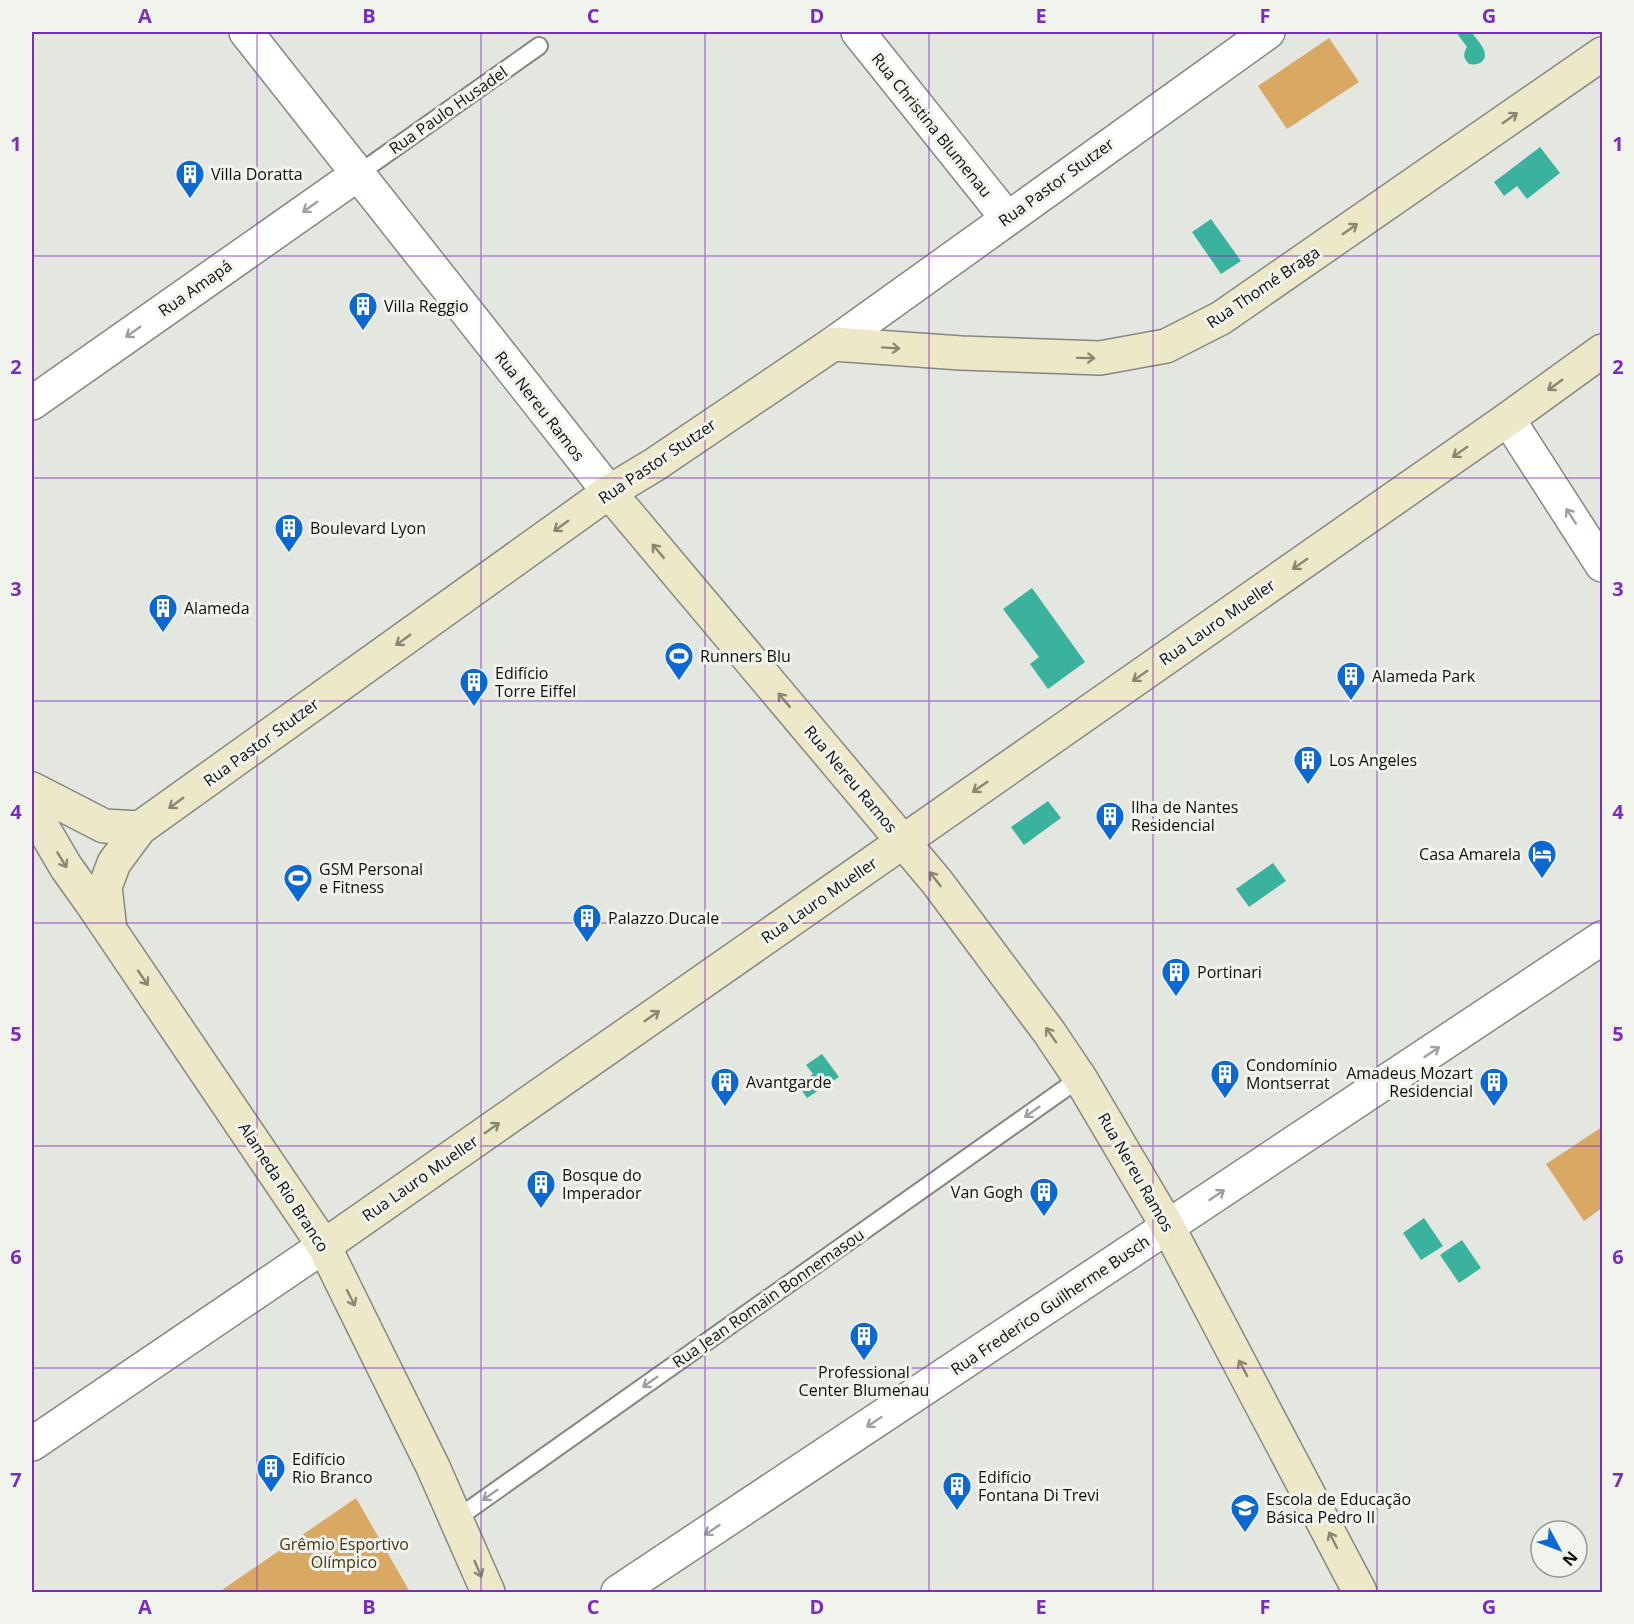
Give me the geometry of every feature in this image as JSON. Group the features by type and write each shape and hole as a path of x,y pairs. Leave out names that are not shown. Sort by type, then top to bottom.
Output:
{"main road":[{"name":"Rua Thomé Braga","path":"832,344 972,354 1100,358 1166,346 1221,318 1602,54"},
{"name":"Rua Pastor Stutzer","path":"110,930 105,886 114,863 140,828 609,492 654,465 832,344"},
{"name":"Rua Lauro Mueller","path":"324,1246 1602,351"},
{"name":"Rua Nereu Ramos","path":"609,492 903,840 1049,1032 1080,1078 1168,1227 1360,1593"},
{"path":"32,789 104,826 140,828"},
{"name":"Alameda Rio Branco","path":"32,810 66,867 324,1246 429,1457 488,1593"}],"street":[{"name":"Rua Nereu Ramos","path":"246,32 609,492"},
{"name":"Rua Christina Blumenau","path":"858,32 1006,218"},
{"name":"Rua Pastor Stutzer","path":"832,344 1268,32"},
{"name":"Rua Amapá","path":"32,403 358,174"},
{"path":"1508,419 1602,565"},
{"name":"Rua Frederico Guilherme Busch","path":"618,1593 1602,938"},
{"name":"Rua Lauro Mueller","path":"32,1444 324,1246"}],"lane":[{"name":"Rua Paulo Husadel","path":"358,174 539,46"},
{"name":"Rua Jean Romain Bonnemasou","path":"456,1519 1080,1078"}],"green space":[{"path":"1329,38 1359,82 1287,129 1258,86"},
{"path":"1602,1127 1602,1208 1584,1221 1546,1164"},
{"name":"Grêmio Esportivo Olímpico","path":"356,1498 410,1592 219,1592"}],"shaded area":[{"path":"1456,32 1471,32 1479,42 1485,52 1484,59 1480,63 1469,64 1467,62 1464,56 1467,47"},
{"path":"1540,147 1560,173 1527,199 1517,186 1504,196 1494,182"},
{"path":"1211,219 1241,261 1221,274 1192,232"},
{"path":"1032,588 1085,662 1048,689 1030,664 1039,657 1003,609"},
{"path":"1048,801 1061,818 1024,845 1011,827"},
{"path":"1273,863 1286,881 1249,907 1236,889"},
{"path":"822,1054 839,1077 807,1098 798,1085 813,1074 806,1065"},
{"path":"1424,1218 1443,1246 1421,1260 1403,1233"},
{"path":"1462,1240 1481,1268 1459,1283 1440,1255"}],"place":[{"name":"Villa Doratta","path":"190,200"},
{"name":"Villa Reggio","path":"363,332"},
{"name":"Boulevard Lyon","path":"289,554"},
{"name":"Alameda","path":"163,634"},
{"name":"Runners Blu","path":"679,682"},
{"name":"Alameda Park","path":"1351,702"},
{"name":"Edifício Torre Eiffel","path":"474,708"},
{"name":"Los Angeles","path":"1308,786"},
{"name":"Ilha de Nantes Residencial","path":"1110,842"},
{"name":"Casa Amarela","path":"1542,880"},
{"name":"GSM Personal e Fitness","path":"298,904"},
{"name":"Palazzo Ducale","path":"587,944"},
{"name":"Portinari","path":"1176,998"},
{"name":"Condomínio Montserrat","path":"1225,1100"},
{"name":"Avantgarde","path":"725,1108"},
{"name":"Amadeus Mozart Residencial","path":"1494,1108"},
{"name":"Bosque do Imperador","path":"541,1210"},
{"name":"Van Gogh","path":"1044,1218"},
{"name":"Professional Center Blumenau","path":"864,1362"},
{"name":"Edifício Rio Branco","path":"271,1494"},
{"name":"Edifício Fontana Di Trevi","path":"957,1512"},
{"name":"Escola de Educação Básica Pedro II","path":"1245,1534"}]}
